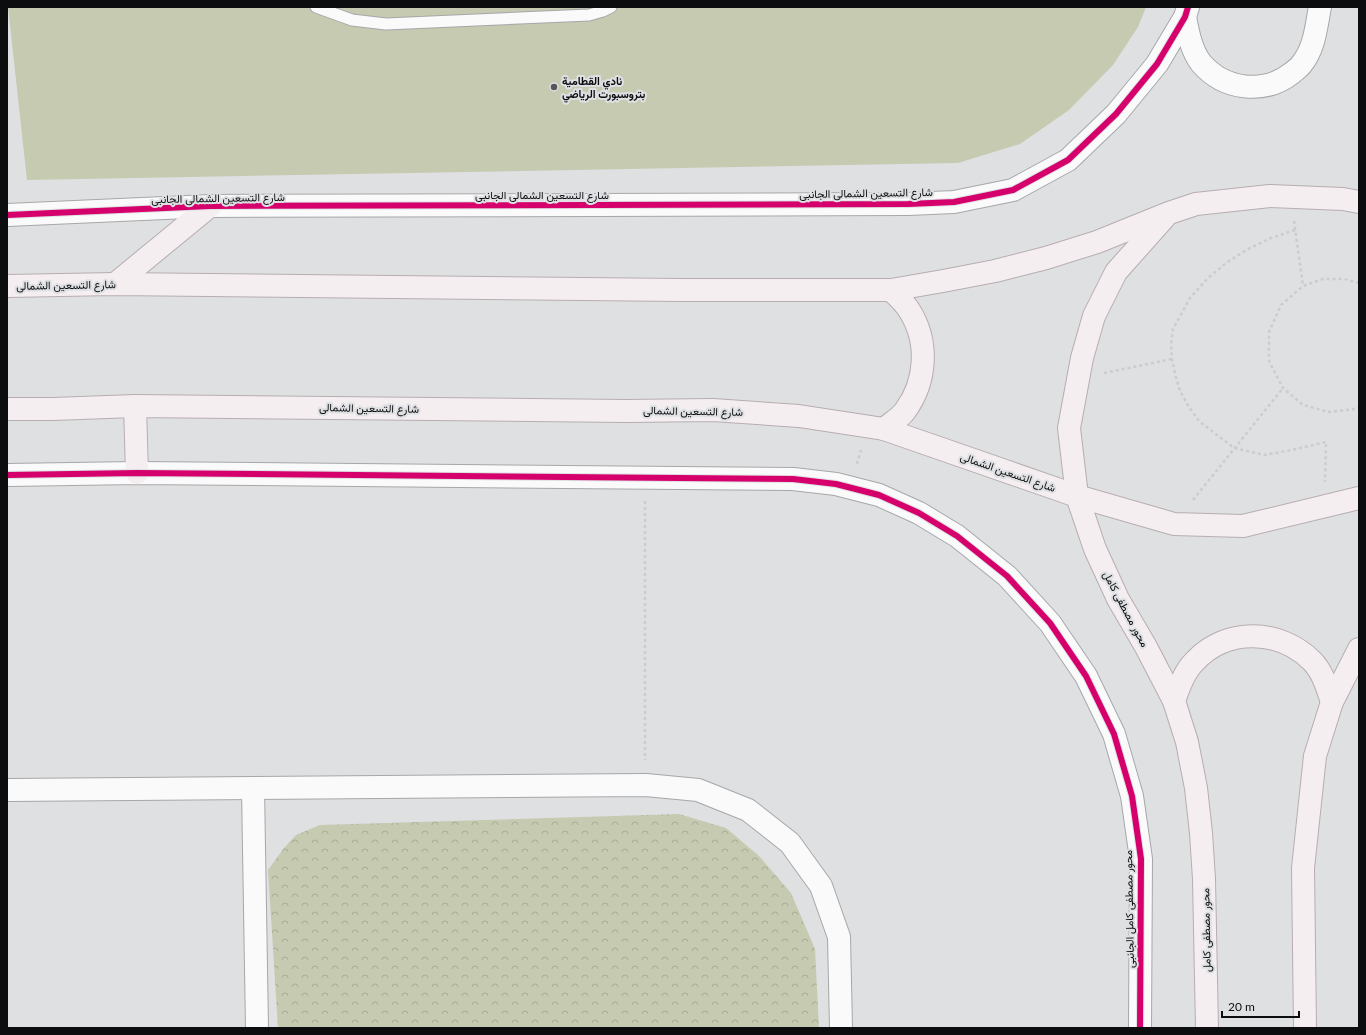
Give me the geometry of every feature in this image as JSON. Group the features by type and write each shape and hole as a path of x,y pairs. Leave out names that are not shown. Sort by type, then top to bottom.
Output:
{"main road":[{"name":"شارع التسعين الشمالى","path":"7,286 115,284 665,290 891,290 943,282 1046,258 1097,242 1196,204 1270,196 1343,199 1359,202"},
{"path":"115,284 210,206"},
{"name":"محور مصطفى كامل","path":"1169,214 1116,272 1094,316 1082,358 1069,428 1078,496 1095,549 1118,599 1146,647 1174,701 1187,742 1196,788 1201,833 1204,879 1207,1028"},
{"path":"876,428 904,411 918,388 924,361 920,334 909,309 891,290"},
{"path":"135,406 137,473"},
{"name":"شارع التسعين الشمالى","path":"7,409 135,406 626,411 713,410 799,416 876,428 1078,496 1174,524 1243,526 1359,498"},
{"path":"1174,701 1182,679 1194,661 1212,647 1232,638 1254,635 1276,639 1296,648 1313,662 1325,681 1332,702"},
{"path":"1305,1028 1303,868 1315,756 1332,702 1359,649"}],"street":[{"path":"1186,12 1190,42 1201,62 1218,78 1239,86 1262,87 1283,80 1301,65 1313,46 1320,7"},
{"name":"شارع التسعين الشمالى الجانبى","path":"7,215 210,206 908,204 954,202 1013,190 1068,160 1116,114 1157,64 1186,12"},
{"path":"7,475 137,473 793,479 850,487"},
{"name":"محور مصطفى كامل الجانبى","path":"850,487 879,495 919,513 957,536 1007,576 1050,623 1086,676 1114,734 1132,796 1141,859 1140,1028"},
{"path":"7,790 646,785 698,790 748,810 790,843 821,886 839,937 841,1028"},
{"path":"253,788 257,1028"}],"lane":[{"path":"316,7 352,20 386,24 553,12 589,15 604,11 611,7"}],"path":[{"path":"1291,197 1303,286"},
{"path":"1295,230 1271,238 1248,249 1226,263 1207,279 1190,298 1173,329 1172,359 1180,391 1199,421 1234,448 1264,455 1326,442 1324,506"},
{"path":"1359,283 1344,279 1323,279 1303,286 1280,305 1269,332 1269,361 1283,388 1303,405 1329,412 1355,409 1359,407"},
{"path":"1078,378 1172,359"},
{"path":"1174,524 1283,388"},
{"path":"850,487 876,428"},
{"path":"645,477 646,785"}],"green space":[{"name":"نادي القطامية بتروسبورت الرياضي","path":"8,7 1146,7 1138,27 1113,65 1069,110 1020,144 958,163 27,180"},
{"path":"679,814 726,828 759,856 791,893 815,949 819,1028 278,1028 268,870 284,848 296,835 320,825"}],"cycle path":[{"path":"7,215 210,206 908,204 954,202 1013,190 1068,160 1116,114 1157,64 1185,17 1188,7"},
{"path":"7,475 137,473 793,479 836,484 879,495 919,513 957,536 1007,576 1050,623 1086,676 1114,734 1132,796 1141,859 1140,1028"}],"place":[{"name":"نادي القطامية بتروسبورت الرياضي","path":"554,87"}]}
